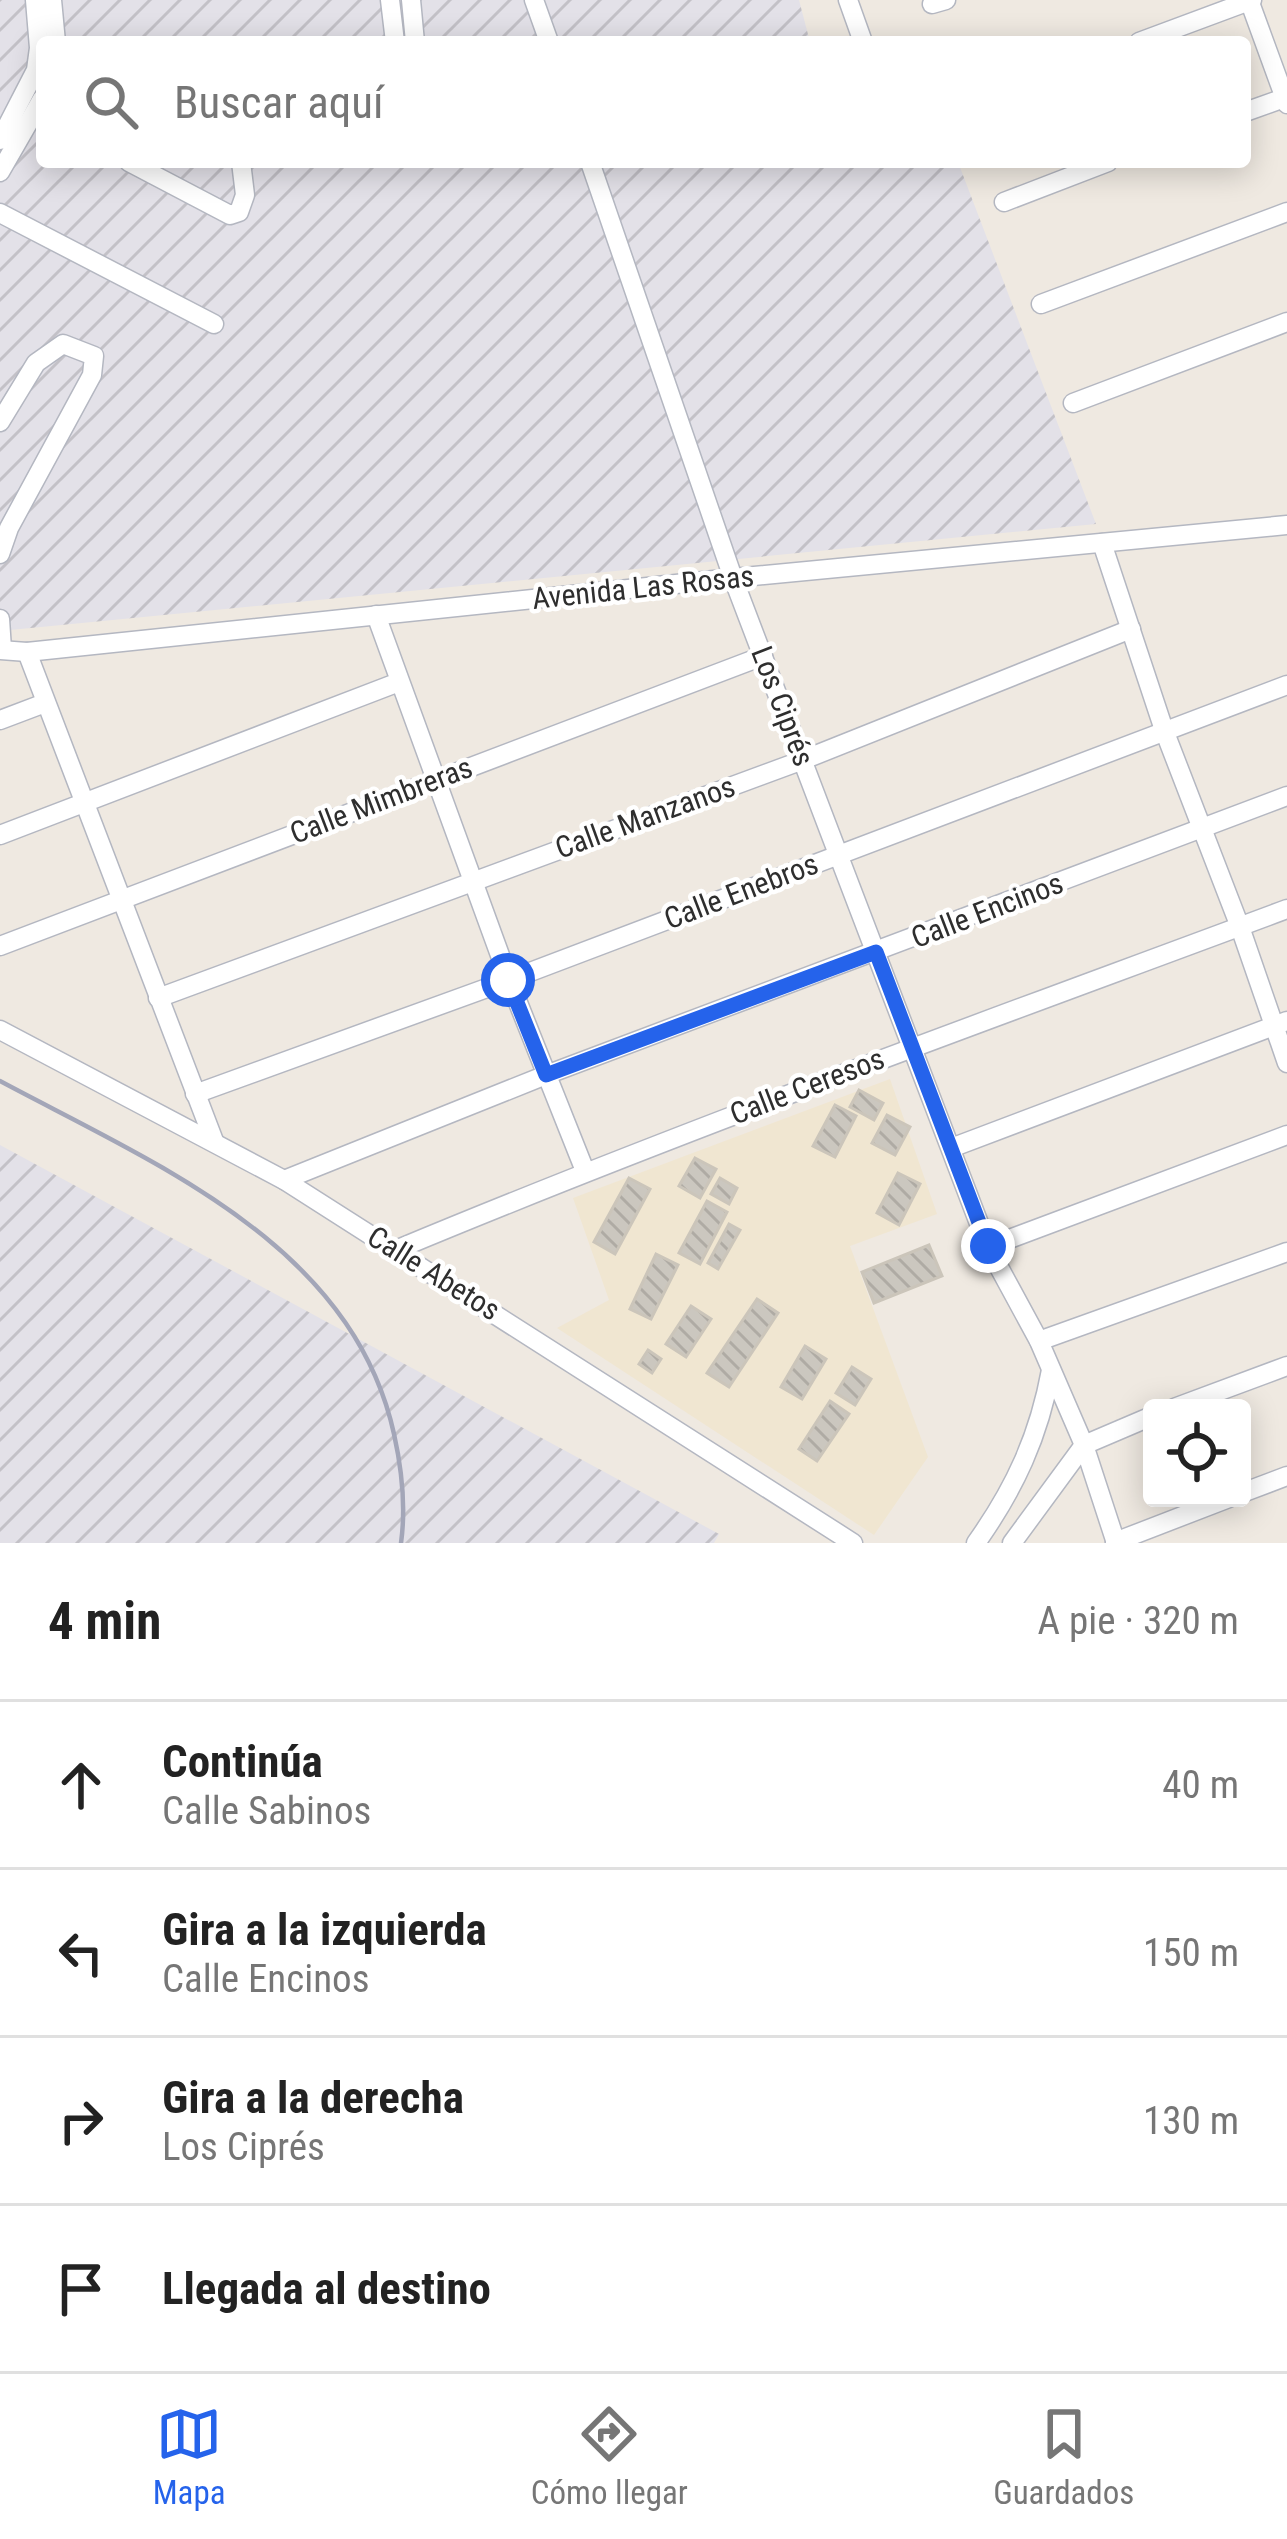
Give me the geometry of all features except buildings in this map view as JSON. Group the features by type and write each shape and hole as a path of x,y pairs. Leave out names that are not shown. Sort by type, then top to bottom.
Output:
{"street":[{"path":"35,0 37,36"},
{"path":"52,0 55,36"},
{"path":"390,0 393,36"},
{"path":"411,0 414,36"},
{"path":"535,0 547,36"},
{"path":"848,0 861,36"},
{"path":"1155,36 1250,0 1286,100 1251,110"},
{"path":"2,156 34,108"},
{"path":"140,168 230,215 239,212 244,202 241,168"},
{"name":"Los Ciprés","path":"592,168 733,578 838,854 988,1246 1040,1341 1084,1445 1116,1542"},
{"path":"1004,202 1092,168"},
{"path":"1041,304 1287,212"},
{"path":"0,213 214,324"},
{"path":"1073,403 1287,322"},
{"path":"0,422 46,352 63,344 94,356 92,375 25,497 0,554"},
{"name":"Avenida Las Rosas","path":"1,649 27,652 1287,525"},
{"path":"1102,543 1200,829 1280,1023 1287,1063"},
{"path":"376,615 508,980 584,1172"},
{"path":"0,619 1,649"},
{"name":"Calle Manzanos","path":"158,998 803,760 1130,629"},
{"path":"27,652 214,1141"},
{"name":"Calle Mimbreras","path":"0,946 764,656"},
{"path":"0,835 399,682"},
{"name":"Calle Enebros","path":"195,1094 1287,685"},
{"path":"0,720 45,703"},
{"name":"Calle Encinos","path":"284,1180 546,1075 1287,796"},
{"name":"Calle Ceresos","path":"398,1249 912,1046 1287,909"},
{"path":"951,1148 1280,1023"},
{"path":"0,1055 5,1033"},
{"name":"Calle Abetos","path":"5,1033 284,1180 853,1543"},
{"path":"988,1246 1287,1135"},
{"path":"1040,1341 1287,1252"},
{"path":"1198,1399 1287,1366"},
{"path":"976,1543 1028,1459 1051,1370"},
{"path":"1012,1543 1084,1445 1143,1420"},
{"path":"1251,1490 1287,1476"},
{"path":"1116,1542 1206,1507"}],"shaded area":[{"path":"0,0 799,0 808,36 36,36 36,168 960,168 1096,524 0,631"},
{"path":"890,1079 937,1214 850,1246 928,1457 874,1535 557,1328 609,1300 573,1198"},
{"path":"0,1145 719,1534 714,1543 0,1543"}],"railway":[{"path":"0,1081 121,1144 239,1217 292,1261 337,1310 371,1368 394,1434 402,1488 401,1543"}],"route":[{"path":"508,980 546,1075 876,952 988,1246"}]}
